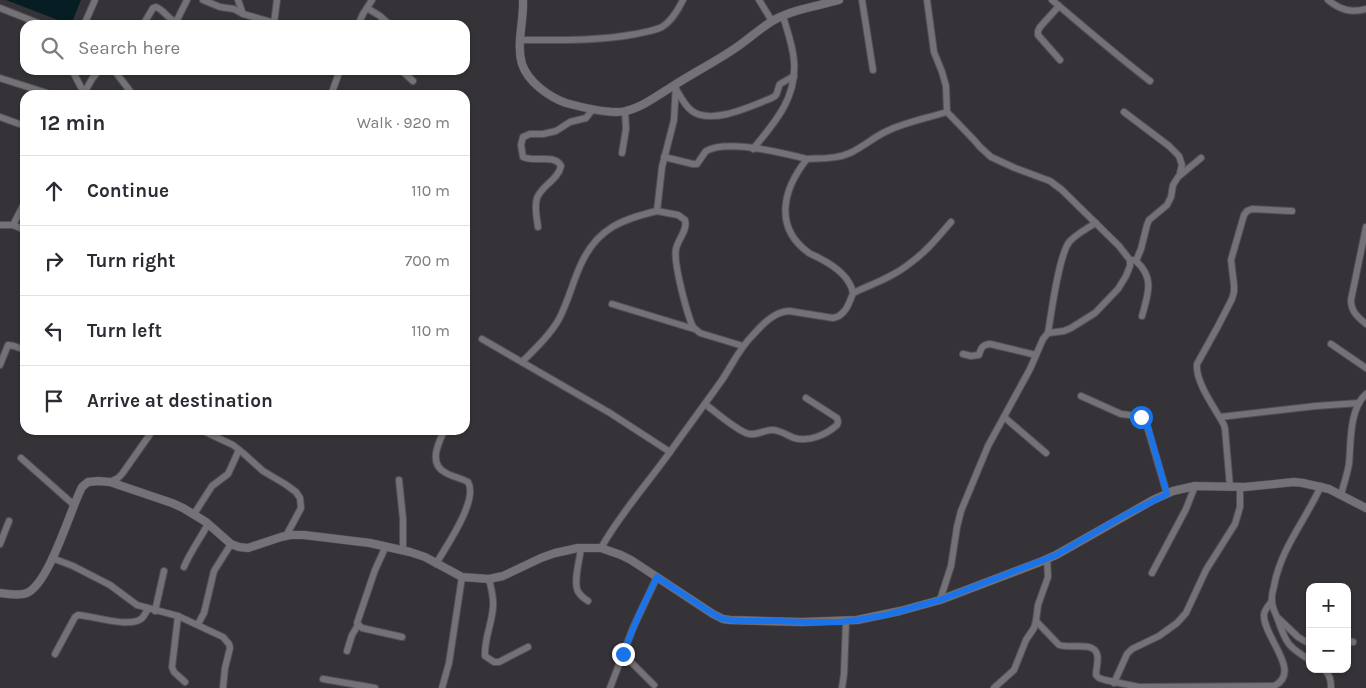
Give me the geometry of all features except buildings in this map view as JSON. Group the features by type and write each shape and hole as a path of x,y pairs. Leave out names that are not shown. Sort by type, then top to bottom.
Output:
{"street":[{"path":"86,20 95,0"},
{"path":"177,20 187,0"},
{"path":"203,0 220,8 237,10 243,14 264,20"},
{"path":"238,0 243,14"},
{"path":"275,20 278,0"},
{"path":"361,20 372,0"},
{"path":"523,0 520,52 524,69 539,88 562,101 593,109 625,112 676,86 734,49 772,21 796,11 839,0"},
{"path":"521,36 580,41 650,31 662,27 669,22 683,0"},
{"path":"759,0 772,21"},
{"path":"862,0 872,70"},
{"path":"927,0 934,52 946,86 948,112 991,157 1050,181 1062,190 1144,270 1148,280 1148,291 1142,316"},
{"path":"1052,0 1150,81"},
{"path":"1328,0 1346,11 1366,9"},
{"path":"1059,6 1040,28 1038,35 1060,60"},
{"path":"146,20 156,7 171,20"},
{"path":"0,8 30,20"},
{"path":"367,8 384,20"},
{"path":"753,149 779,116 793,84 794,59 783,16"},
{"path":"74,75 82,90"},
{"path":"86,90 96,75"},
{"path":"118,75 129,90"},
{"path":"333,90 338,75"},
{"path":"406,75 413,81"},
{"path":"676,86 686,105 692,111 697,114 720,116 745,109 773,97 777,93 780,84 794,76"},
{"path":"0,78 38,90"},
{"path":"657,210 662,167 674,120 676,86"},
{"path":"538,227 536,214 537,198 558,174 561,166 555,160 523,157 522,137 530,134 556,131 570,122 586,118 593,109"},
{"path":"622,153 626,134 625,112"},
{"path":"664,157 697,164 709,149 722,146 784,153 808,159 830,158 842,156 887,131 904,124 948,112"},
{"path":"940,600 951,566 956,527 961,511 980,464 1017,394 1043,339 1048,334 1071,328 1094,313 1112,295 1123,281 1140,249 1146,224 1167,206 1178,177 1182,165 1179,156 1169,146 1124,112"},
{"path":"0,118 20,124"},
{"path":"1178,177 1201,158"},
{"path":"808,159 791,185 785,213 786,223 797,243 810,254 836,268 850,284 853,293"},
{"path":"1230,487 1225,429 1200,380 1196,368 1234,292 1231,260 1246,211 1259,209 1292,211"},
{"path":"522,362 552,331 566,303 582,262 593,243 604,232 618,223 657,210 678,215 685,220 686,226 676,248 677,269 690,322 695,330"},
{"path":"13,225 20,212"},
{"path":"601,548 632,501 705,404 743,346 762,325 777,314 789,311 838,317 844,312 853,293 899,271 909,264 926,250 951,222"},
{"path":"1048,334 1060,266 1065,249 1071,240 1096,223"},
{"path":"0,225 13,225 20,228"},
{"path":"1366,226 1351,300 1353,312 1366,324"},
{"path":"612,304 743,346"},
{"path":"482,339 626,423 670,452"},
{"path":"963,354 976,356 982,346 990,344 1036,355"},
{"path":"1331,344 1366,368"},
{"path":"0,365 8,345 20,348"},
{"path":"1341,494 1348,466 1353,421 1359,403 1366,394"},
{"path":"1081,396 1122,414 1145,419 1167,494"},
{"path":"705,404 740,430 751,435 772,430 794,438 809,439 837,425 838,422 837,418 806,398"},
{"path":"1220,417 1359,403"},
{"path":"1004,417 1046,453"},
{"path":"110,482 122,474 149,435"},
{"path":"212,435 233,445 256,466 296,492 300,498 301,508 286,536"},
{"path":"436,564 463,517 471,488 468,482 439,468 435,450 442,435"},
{"path":"192,514 196,511 212,486 228,474 239,450"},
{"path":"21,458 74,505"},
{"path":"399,480 403,519 403,550"},
{"path":"0,593 26,594 38,583 52,558 82,487 88,482 98,481 110,482 172,503 208,524 231,544 238,547 248,548 286,536 304,535 370,543 425,557 462,577 489,579 503,576 555,553 581,548 601,548 621,555 713,614 723,619 739,621 846,621 886,615 940,600 1056,555 1146,504 1173,491 1196,486 1240,487 1303,482 1321,486 1341,494 1366,508"},
{"path":"1152,573 1183,516 1196,486"},
{"path":"1306,657 1289,646 1281,631 1272,601 1275,575 1283,555 1321,486"},
{"path":"1114,682 1127,654 1132,649 1159,636 1177,623 1186,613 1206,570 1235,524 1240,507 1240,487"},
{"path":"0,544 9,521"},
{"path":"184,567 189,554 208,524"},
{"path":"198,624 202,618 214,571 231,544"},
{"path":"347,651 352,635 358,625 383,545"},
{"path":"581,548 576,588 578,593 588,602"},
{"path":"52,558 103,581 137,605 178,616 224,637 230,648 223,688"},
{"path":"994,688 1014,670 1026,640 1034,628 1038,605 1048,577 1046,559"},
{"path":"55,654 78,615 119,622 142,618 152,610 164,571"},
{"path":"442,688 449,663 462,577"},
{"path":"610,688 639,614 657,577"},
{"path":"489,579 493,594 493,608 485,644 485,656 494,662 499,662 528,647"},
{"path":"1036,621 1059,645 1064,647 1085,646 1095,650 1098,655 1096,675 1105,680 1140,687 1274,686 1283,680 1284,661 1266,625 1264,614 1272,601"},
{"path":"178,616 172,667 174,672 185,682"},
{"path":"1277,618 1306,642"},
{"path":"842,688 846,621"},
{"path":"358,625 362,628 402,637"},
{"path":"623,654 654,686"},
{"path":"1328,673 1331,679 1330,688"},
{"path":"322,679 375,688"}],"water":[{"path":"6,0 81,0 73,20 58,20"}],"route":[{"path":"623,654 639,614 657,577 723,619 739,621 840,622 886,615 940,600 995,578 1027,568 1056,555 1125,515 1167,494 1147,423 1141,417"}]}
